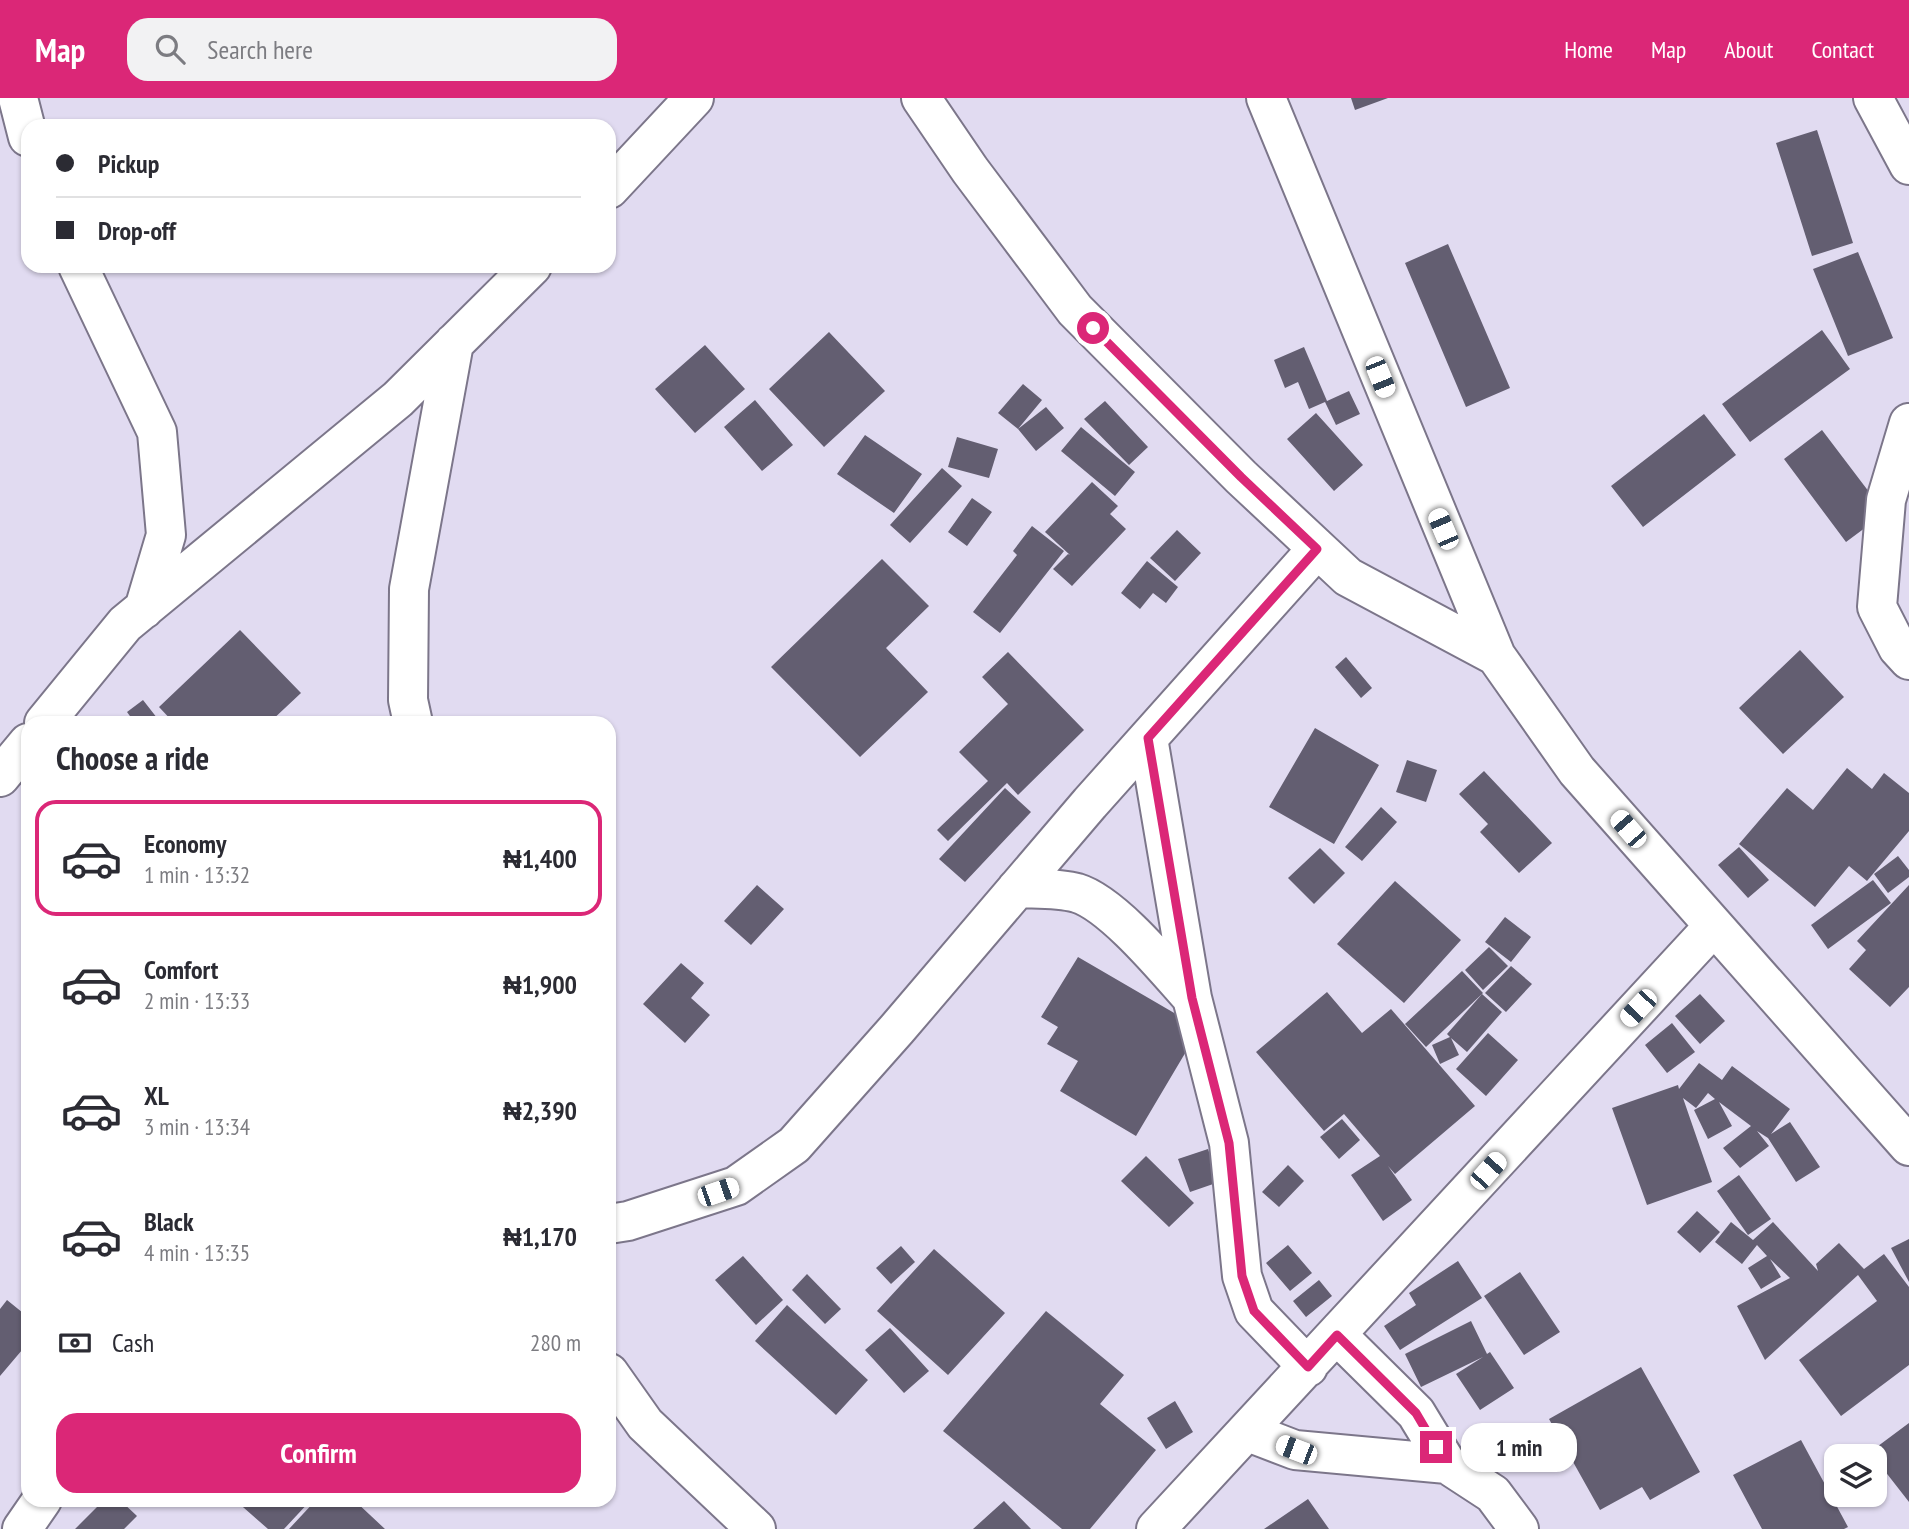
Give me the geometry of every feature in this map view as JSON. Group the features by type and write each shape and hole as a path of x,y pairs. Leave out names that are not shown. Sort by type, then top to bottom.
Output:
{"street":[{"path":"18,98 23,119"},
{"path":"616,182 694,98"},
{"path":"921,98 970,170 1075,310 1241,477 1348,577 1496,656"},
{"path":"1266,98 1496,656 1577,771 1909,1146"},
{"path":"1873,98 1909,165"},
{"path":"81,273 157,432 166,536 144,609"},
{"path":"50,716 125,624 398,399 525,273"},
{"path":"412,716 408,699 409,589 454,343"},
{"path":"1909,423 1886,500 1877,607 1898,648 1909,660"},
{"path":"616,1223 736,1186 794,1145 897,1030 1148,738 1317,549"},
{"path":"1148,738 1192,998 1229,1143 1242,1276 1254,1311 1308,1367"},
{"path":"0,777 21,752"},
{"path":"1017,888 1077,893 1110,913 1155,956 1192,998"},
{"path":"1156,1529 1714,926"},
{"path":"1337,1335 1416,1413 1447,1464 1493,1494 1519,1529"},
{"path":"616,1383 645,1424 756,1529"},
{"path":"1248,1432 1296,1450 1447,1464"},
{"path":"22,1529 37,1507"}],"building":[{"path":"1351,98 1388,98 1355,110"},
{"path":"1817,130 1853,243 1812,256 1776,143"},
{"path":"1448,244 1510,388 1466,407 1405,263"},
{"path":"1858,252 1893,338 1848,356 1813,269"},
{"path":"1822,330 1850,369 1750,442 1722,404"},
{"path":"829,332 885,391 824,447 769,389"},
{"path":"705,345 745,389 695,433 655,389"},
{"path":"1304,347 1327,401 1349,391 1360,414 1336,425 1325,402 1309,409 1298,382 1285,388 1274,360"},
{"path":"1023,384 1042,400 1018,429 998,413"},
{"path":"755,400 793,445 762,471 724,427"},
{"path":"1105,401 1148,447 1129,465 1084,419"},
{"path":"1046,407 1064,428 1036,451 1018,429"},
{"path":"1316,413 1363,465 1334,491 1287,439"},
{"path":"1704,414 1736,455 1643,527 1611,486"},
{"path":"1081,427 1135,472 1115,496 1061,451"},
{"path":"1822,430 1885,513 1846,542 1784,459"},
{"path":"865,435 922,474 894,513 837,474"},
{"path":"957,437 998,449 989,478 948,467"},
{"path":"942,468 962,486 910,543 890,525"},
{"path":"1092,482 1118,506 1110,514 1126,529 1072,586 1053,569 1070,555 1045,532"},
{"path":"972,498 992,512 967,546 948,532"},
{"path":"1032,526 1064,551 1000,633 973,612 1017,555 1013,551"},
{"path":"1177,530 1201,553 1175,581 1150,558"},
{"path":"882,559 929,606 886,648 928,692 860,757 771,667"},
{"path":"1147,561 1178,587 1166,603 1153,593 1140,609 1121,593"},
{"path":"240,630 301,693 276,716 167,716 159,707"},
{"path":"1800,650 1844,697 1783,754 1739,708"},
{"path":"1008,652 1084,730 1018,795 1007,783 948,841 937,830 988,781 959,752 1008,704 982,677"},
{"path":"1346,657 1372,688 1361,698 1335,667"},
{"path":"143,700 156,716 130,716 127,712"},
{"path":"1315,728 1379,765 1334,844 1269,807"},
{"path":"1407,760 1437,770 1426,802 1396,792"},
{"path":"1847,768 1872,789 1884,773 1909,793 1909,831 1867,881 1849,866 1815,907 1739,844 1787,788 1813,810"},
{"path":"1484,771 1552,843 1519,873 1480,832 1488,824 1459,794"},
{"path":"1005,788 1031,812 965,882 939,859"},
{"path":"1381,807 1397,822 1362,861 1345,847"},
{"path":"1739,847 1769,880 1748,898 1718,865"},
{"path":"1320,848 1345,873 1314,904 1288,878"},
{"path":"1898,856 1909,870 1909,877 1888,893 1874,874"},
{"path":"1873,880 1891,903 1828,949 1811,925"},
{"path":"1395,881 1461,940 1404,1003 1337,944"},
{"path":"757,885 784,909 751,945 724,921"},
{"path":"1909,885 1909,987 1890,1007 1849,969 1866,950 1857,941"},
{"path":"1505,917 1531,937 1511,962 1485,942"},
{"path":"1489,947 1508,966 1483,990 1465,970"},
{"path":"1078,957 1200,1028 1136,1136 1060,1091 1078,1061 1047,1044 1058,1027 1041,1017"},
{"path":"681,963 704,983 691,998 710,1015 685,1043 643,1004"},
{"path":"1511,966 1532,984 1506,1012 1485,993"},
{"path":"1462,971 1483,993 1426,1047 1405,1024"},
{"path":"1327,992 1362,1033 1391,1009 1475,1106 1395,1174 1388,1166 1412,1200 1383,1221 1351,1175 1380,1156 1344,1114 1324,1131 1256,1052"},
{"path":"1482,994 1502,1012 1467,1052 1451,1038 1459,1055 1440,1064 1432,1045 1450,1037 1447,1034"},
{"path":"1700,994 1725,1021 1700,1044 1675,1016"},
{"path":"1672,1023 1695,1052 1667,1073 1645,1045"},
{"path":"1488,1033 1518,1060 1486,1096 1456,1069"},
{"path":"1699,1063 1722,1080 1732,1066 1790,1109 1771,1134 1790,1122 1820,1167 1796,1182 1768,1138 1757,1131 1769,1146 1740,1168 1723,1148 1751,1126 1719,1102 1732,1126 1708,1139 1694,1110 1715,1099 1708,1093 1696,1108 1683,1098 1712,1182 1647,1205 1612,1108 1678,1085 1679,1089"},
{"path":"1342,1119 1360,1140 1339,1159 1320,1137"},
{"path":"1208,1149 1219,1182 1190,1192 1178,1159"},
{"path":"1146,1156 1194,1203 1169,1227 1121,1181"},
{"path":"1288,1165 1304,1181 1279,1207 1262,1192"},
{"path":"1739,1175 1771,1219 1748,1235 1717,1191"},
{"path":"1697,1211 1720,1232 1700,1253 1677,1232"},
{"path":"1731,1222 1753,1240 1773,1222 1818,1271 1816,1264 1839,1243 1864,1269 1884,1254 1909,1287 1909,1365 1841,1416 1799,1360 1877,1301 1858,1275 1765,1360 1737,1306 1790,1278 1770,1259 1781,1277 1761,1289 1748,1268 1767,1256 1757,1245 1742,1264 1715,1242"},
{"path":"1909,1239 1909,1282 1891,1248"},
{"path":"1288,1245 1312,1273 1290,1291 1266,1263"},
{"path":"901,1246 915,1262 891,1284 876,1268"},
{"path":"934,1249 1005,1313 948,1375 877,1311"},
{"path":"743,1256 783,1300 756,1325 715,1280"},
{"path":"1458,1261 1482,1298 1400,1350 1384,1326 1416,1305 1409,1293"},
{"path":"1520,1272 1560,1332 1524,1355 1484,1296"},
{"path":"807,1274 841,1309 825,1324 792,1290"},
{"path":"1319,1280 1332,1296 1306,1317 1293,1301"},
{"path":"7,1300 21,1311 21,1351 0,1376 0,1309"},
{"path":"787,1305 868,1380 836,1415 755,1341"},
{"path":"1046,1311 1124,1375 1100,1404 1156,1450 1090,1529 1062,1529 943,1431"},
{"path":"1471,1321 1487,1354 1490,1352 1514,1388 1480,1410 1456,1374 1483,1357 1421,1387 1405,1354"},
{"path":"890,1328 929,1371 904,1393 865,1350"},
{"path":"1641,1367 1700,1472 1650,1500 1642,1487 1600,1510 1549,1419"},
{"path":"1175,1401 1193,1432 1166,1449 1147,1418"},
{"path":"1909,1423 1909,1502 1887,1474 1887,1444 1881,1444"},
{"path":"1801,1440 1824,1483 1824,1507 1837,1507 1848,1527 1762,1529 1733,1475"},
{"path":"1308,1499 1329,1529 1264,1529"},
{"path":"1004,1501 1031,1529 973,1529"},
{"path":"97,1507 127,1507 137,1516 124,1529 75,1529"},
{"path":"243,1507 304,1507 284,1529 268,1529"},
{"path":"309,1507 361,1507 385,1529 289,1529"}],"route":[{"path":"1093,328 1241,477 1317,549 1148,738 1192,998 1229,1143 1242,1276 1254,1311 1308,1367 1337,1335 1416,1413 1436,1447"}]}
